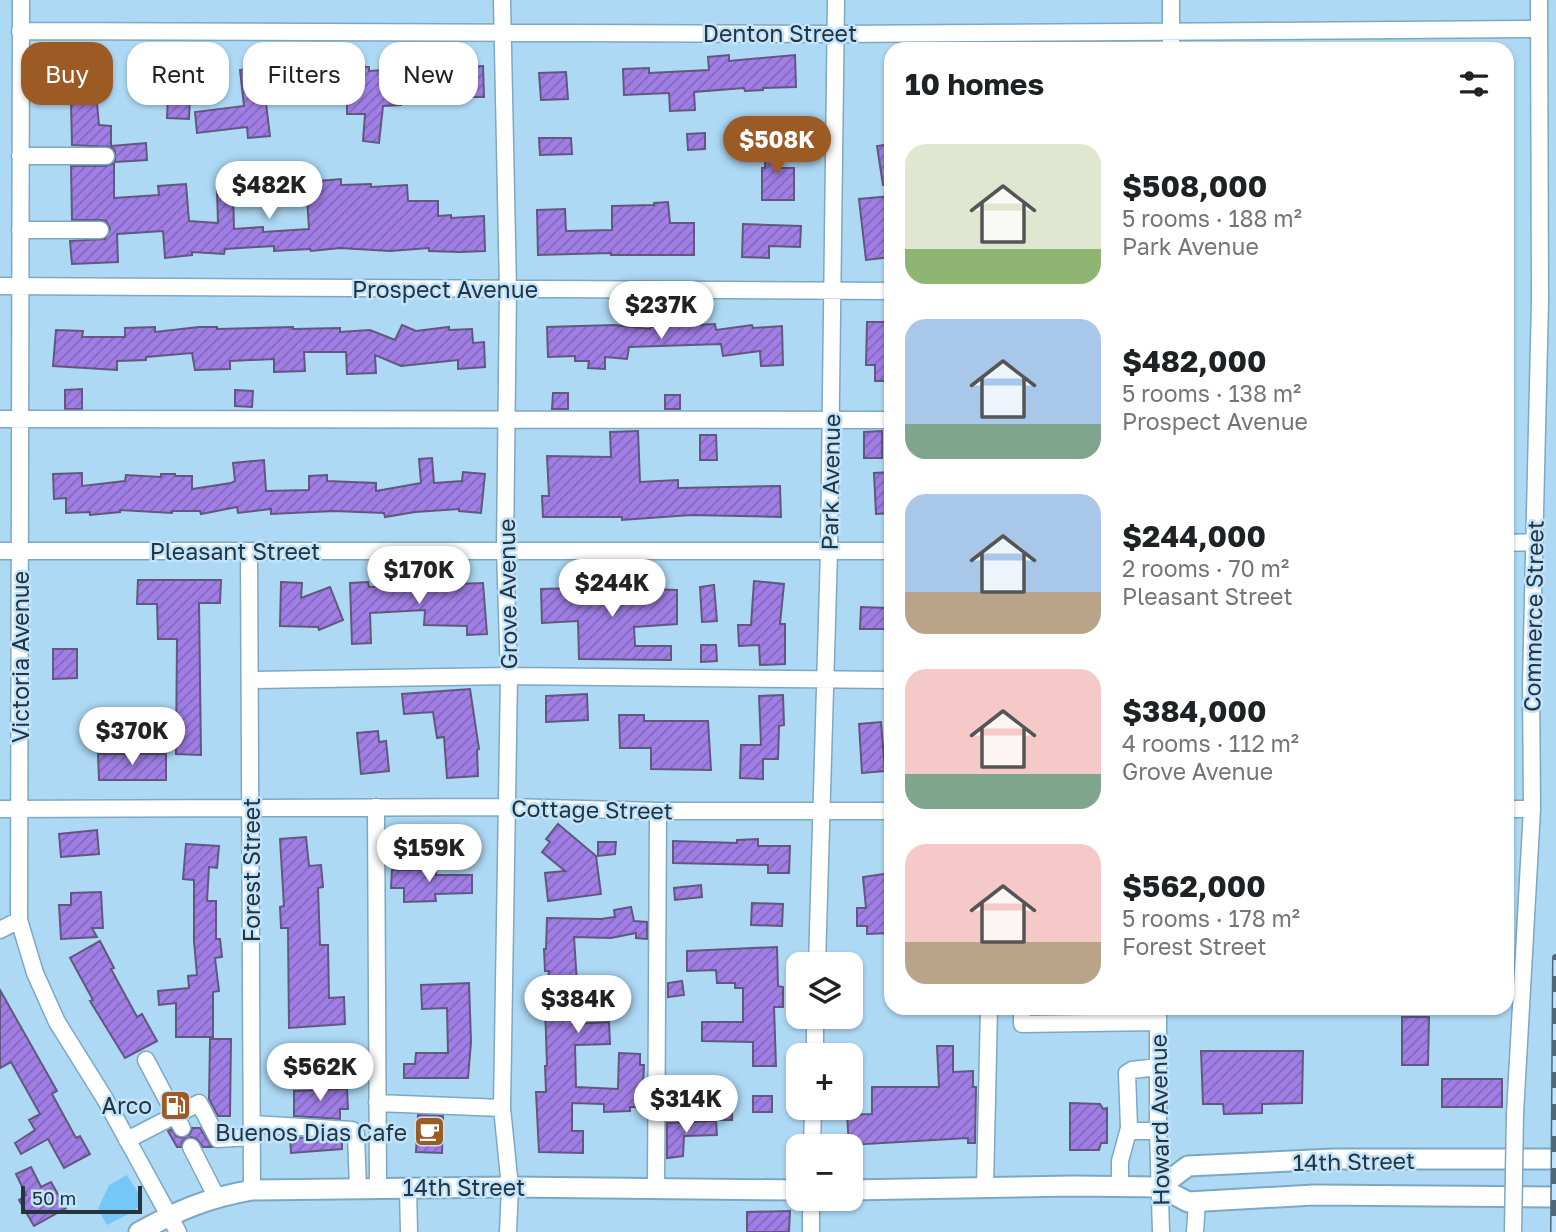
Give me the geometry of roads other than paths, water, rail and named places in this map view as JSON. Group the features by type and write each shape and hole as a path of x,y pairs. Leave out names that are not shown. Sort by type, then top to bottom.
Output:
{"main road":[{"name":"14th Street","path":"1160,1187 1188,1166 1333,1160 1556,1159"},
{"name":"14th Street","path":"139,1232 173,1224 216,1196 252,1190 378,1187 786,1190"},
{"name":"14th Street","path":"863,1190 1160,1187 1188,1202 1314,1195 1556,1197"}],"street":[{"name":"Victoria Avenue","path":"21,0 19,920 35,973 57,1022 105,1099 173,1224"},
{"name":"Grove Avenue","path":"502,0 508,290 505,550 509,676 502,1108 510,1187 508,1232"},
{"name":"Park Avenue","path":"817,952 829,551 836,0"},
{"path":"1171,0 1171,41"},
{"name":"Commerce Street","path":"1513,1232 1515,1114 1532,809 1534,542 1540,301 1539,0"},
{"name":"Denton Street","path":"20,31 836,34 1171,41 1539,29"},
{"path":"20,156 106,156"},
{"path":"20,230 100,230"},
{"name":"Prospect Avenue","path":"0,286 884,291"},
{"path":"0,419 884,420"},
{"path":"1514,543 1534,542"},
{"name":"Pleasant Street","path":"0,551 884,551"},
{"name":"Forest Street","path":"249,551 252,1190"},
{"path":"250,680 509,676 884,680"},
{"path":"376,807 378,1187"},
{"name":"Cottage Street","path":"0,809 507,807 658,811 884,811"},
{"path":"1514,809 1532,809"},
{"path":"656,1188 658,811"},
{"path":"0,930 19,920"},
{"path":"985,1187 989,1015"},
{"path":"1022,1015 1022,1024 1158,1015"},
{"name":"Howard Avenue","path":"1158,1015 1161,1232"},
{"path":"146,1059 178,1122"},
{"path":"1120,1187 1120,1161 1129,1128 1127,1073 1158,1066"},
{"path":"127,1140 178,1122 199,1103 218,1139 252,1130 352,1130 356,1134 358,1188"},
{"path":"377,1103 502,1108"},
{"path":"1129,1128 1134,1131 1158,1131"},
{"path":"191,1147 216,1196"},
{"path":"408,1187 409,1232"},
{"path":"1195,1232 1196,1202"},
{"path":"811,1211 811,1232"}],"railway":[{"path":"1554,1232 1556,958"}],"place":[{"name":"Arco","path":"175,1105"},
{"name":"Buenos Dias Cafe","path":"430,1132"}]}
